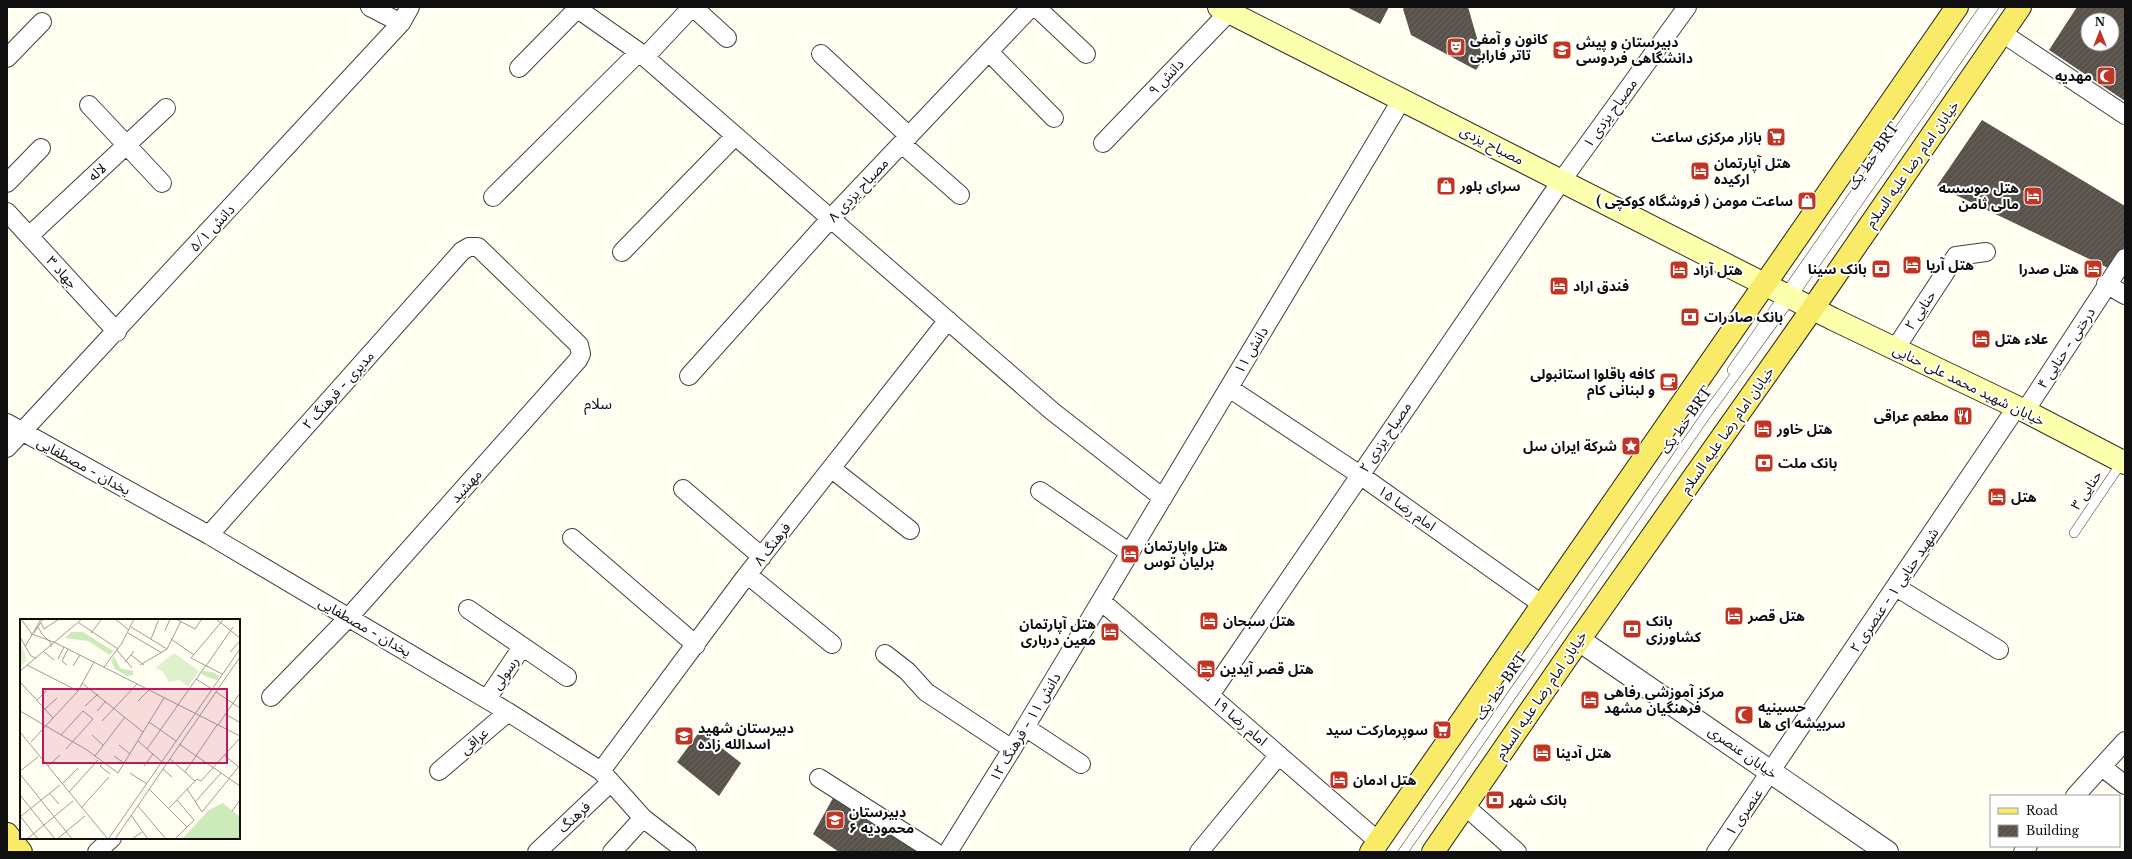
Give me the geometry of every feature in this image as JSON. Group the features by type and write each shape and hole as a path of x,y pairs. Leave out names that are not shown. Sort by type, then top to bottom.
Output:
{"main road":[{"path":"1382,849 1543,604 1957,7"},
{"name":"خیابان امام رضا علیه السلام","path":"1433,852 1579,640 1813,308 2020,7"},
{"name":"مصباح یزدی","path":"1224,10 1789,295"},
{"name":"خیابان شهید محمد علی حنایی","path":"1789,295 2123,462"},
{"path":"7,834 21,852"}],"street":[{"path":"370,7 402,22"},
{"name":"دانش ۵/۱","path":"7,448 14,427 117,332 402,22 410,7"},
{"path":"493,197 692,7 727,38"},
{"name":"مصباح یزدی ۸","path":"689,376 831,218 1031,7"},
{"path":"1036,7 1086,54"},
{"name":"مصباح یزدی ۱","path":"1562,180 1687,7"},
{"path":"519,68 576,8 642,54 1052,411 1163,498"},
{"name":"دانش ۹","path":"1103,143 1224,10"},
{"path":"7,58 42,22"},
{"path":"2002,33 2125,115"},
{"path":"989,52 1054,118"},
{"path":"822,54 960,195"},
{"name":"دانش ۱۱","path":"1101,601 1402,99"},
{"path":"88,105 162,183"},
{"name":"لاله","path":"29,236 166,108"},
{"path":"622,252 735,136"},
{"path":"7,183 41,148"},
{"name":"مصباح یزدی ۲","path":"1210,696 1562,180"},
{"name":"جهاد ۳","path":"7,212 117,332"},
{"name":"مدیری - فرهنگ ۲","path":"209,535 462,250 469,247 478,247 579,346 581,354"},
{"name":"حنایی ۲","path":"1895,349 1956,256 1986,252"},
{"name":"درختی - حنایی ۴","path":"2020,410 2125,258"},
{"path":"2106,284 2125,295"},
{"name":"فرهنگ ۸","path":"606,776 696,646 748,575 948,320"},
{"name":"مهشید","path":"271,697 349,617 578,360 581,354"},
{"name":"امام رضا ۱۵","path":"1229,388 1360,475 1543,604"},
{"name":"شهید حنایی ۱ - عنصری ۲","path":"1771,772 1896,587 2020,410"},
{"name":"یخدان - مصطفایی","path":"14,427 209,535 508,712 606,776 643,818 687,852"},
{"path":"832,469 910,530"},
{"path":"683,489 762,557"},
{"path":"1040,491 1130,552"},
{"path":"572,538 696,646"},
{"path":"748,575 832,644"},
{"path":"1896,587 1999,650"},
{"name":"امام رضا ۱۹","path":"1101,601 1279,755 1382,849"},
{"name":"دانش ۱۱ - فرهنگ ۱۲","path":"948,852 1101,601"},
{"path":"468,609 567,677"},
{"name":"خیابان عنصری","path":"1579,640 1887,852"},
{"name":"رسولی","path":"487,699 522,647"},
{"path":"885,654 907,672 926,692 1012,749"},
{"name":"عراقی","path":"439,771 508,712"},
{"path":"1025,727 1081,764"},
{"path":"2075,795 2125,741"},
{"path":"1199,852 1279,755"},
{"path":"2102,767 2125,785"},
{"name":"عنصری ۱","path":"1716,852 1771,772"},
{"name":"فرهنگ","path":"537,852 606,776"},
{"path":"819,778 935,852"},
{"path":"1465,806 1516,852"},
{"path":"612,852 643,818"},
{"path":"97,852 111,839"}],"lane":[{"name":"خط یک BRT","path":"1404,852 1789,295 1985,7"},
{"name":"خط یک BRT","path":"1382,849 1789,295 1994,7"},
{"name":"حنایی ۳","path":"2074,533 2123,462"}],"building":[{"path":"1347,7 1389,7 1380,24"},
{"name":"کانون و آمفی تاتر فارابی","path":"1405,7 1468,7 1483,59 1476,70 1411,35 1403,9"},
{"name":"مهدیه","path":"2077,7 2125,7 2125,101 2049,50"},
{"name":"هتل موسسه مالی ثامن","path":"1982,120 2125,206 2125,247 2110,269 1937,186"},
{"name":"دبیرستان شهید اسدالله زاده","path":"700,731 741,763 719,796 677,762"},
{"name":"دبیرستان محمودیه ۶","path":"833,798 919,852 839,852 813,834"}],"place":[{"name":"کانون و آمفی تاتر فارابی","path":"1456,47"},
{"name":"دبیرستان و پیش دانشگاهی فردوسی","path":"1562,50"},
{"name":"مهدیه","path":"2106,76"},
{"name":"بازار مرکزی ساعت","path":"1776,137"},
{"name":"هتل آپارتمان ارکیده","path":"1700,171"},
{"name":"سرای بلور","path":"1446,186"},
{"name":"هتل موسسه مالی ثامن","path":"2033,196"},
{"name":"ساعت مومن ( فروشگاه کوکچی )","path":"1807,201"},
{"name":"هتل آریا","path":"1912,265"},
{"name":"بانک سینا","path":"1881,269"},
{"name":"هتل صدرا","path":"2093,269"},
{"name":"هتل آراد","path":"1679,270"},
{"name":"فندق اراد","path":"1559,286"},
{"name":"بانک صادرات","path":"1690,317"},
{"name":"علاء هتل","path":"1981,339"},
{"name":"کافه باقلوا استانبولی و لبنانی کام","path":"1669,382"},
{"name":"مطعم عراقی","path":"1963,416"},
{"name":"هتل خاور","path":"1763,429"},
{"name":"شركة ايران سل","path":"1631,446"},
{"name":"بانک ملت","path":"1764,463"},
{"name":"هتل","path":"1997,497"},
{"name":"هتل واپارتمان برلیان توس","path":"1130,554"},
{"name":"هتل قصر","path":"1734,616"},
{"name":"هتل سبحان","path":"1209,621"},
{"name":"بانک کشاورزی","path":"1632,629"},
{"name":"هتل آپارتمان معین درباری","path":"1110,632"},
{"name":"هتل قصر آیدین","path":"1206,669"},
{"name":"مرکز آموزشی رفاهی فرهنگیان مشهد","path":"1590,700"},
{"name":"حسینیه سربیشه ای ها","path":"1744,715"},
{"name":"سوپرمارکت سید","path":"1442,730"},
{"name":"دبیرستان شهید اسدالله زاده","path":"684,736"},
{"name":"هتل آدینا","path":"1542,753"},
{"name":"هتل ادمان","path":"1339,780"},
{"name":"بانک شهر","path":"1495,800"},
{"name":"دبیرستان محمودیه ۶","path":"835,820"}],"district":[{"name":"سلام","path":"598,403"}]}
